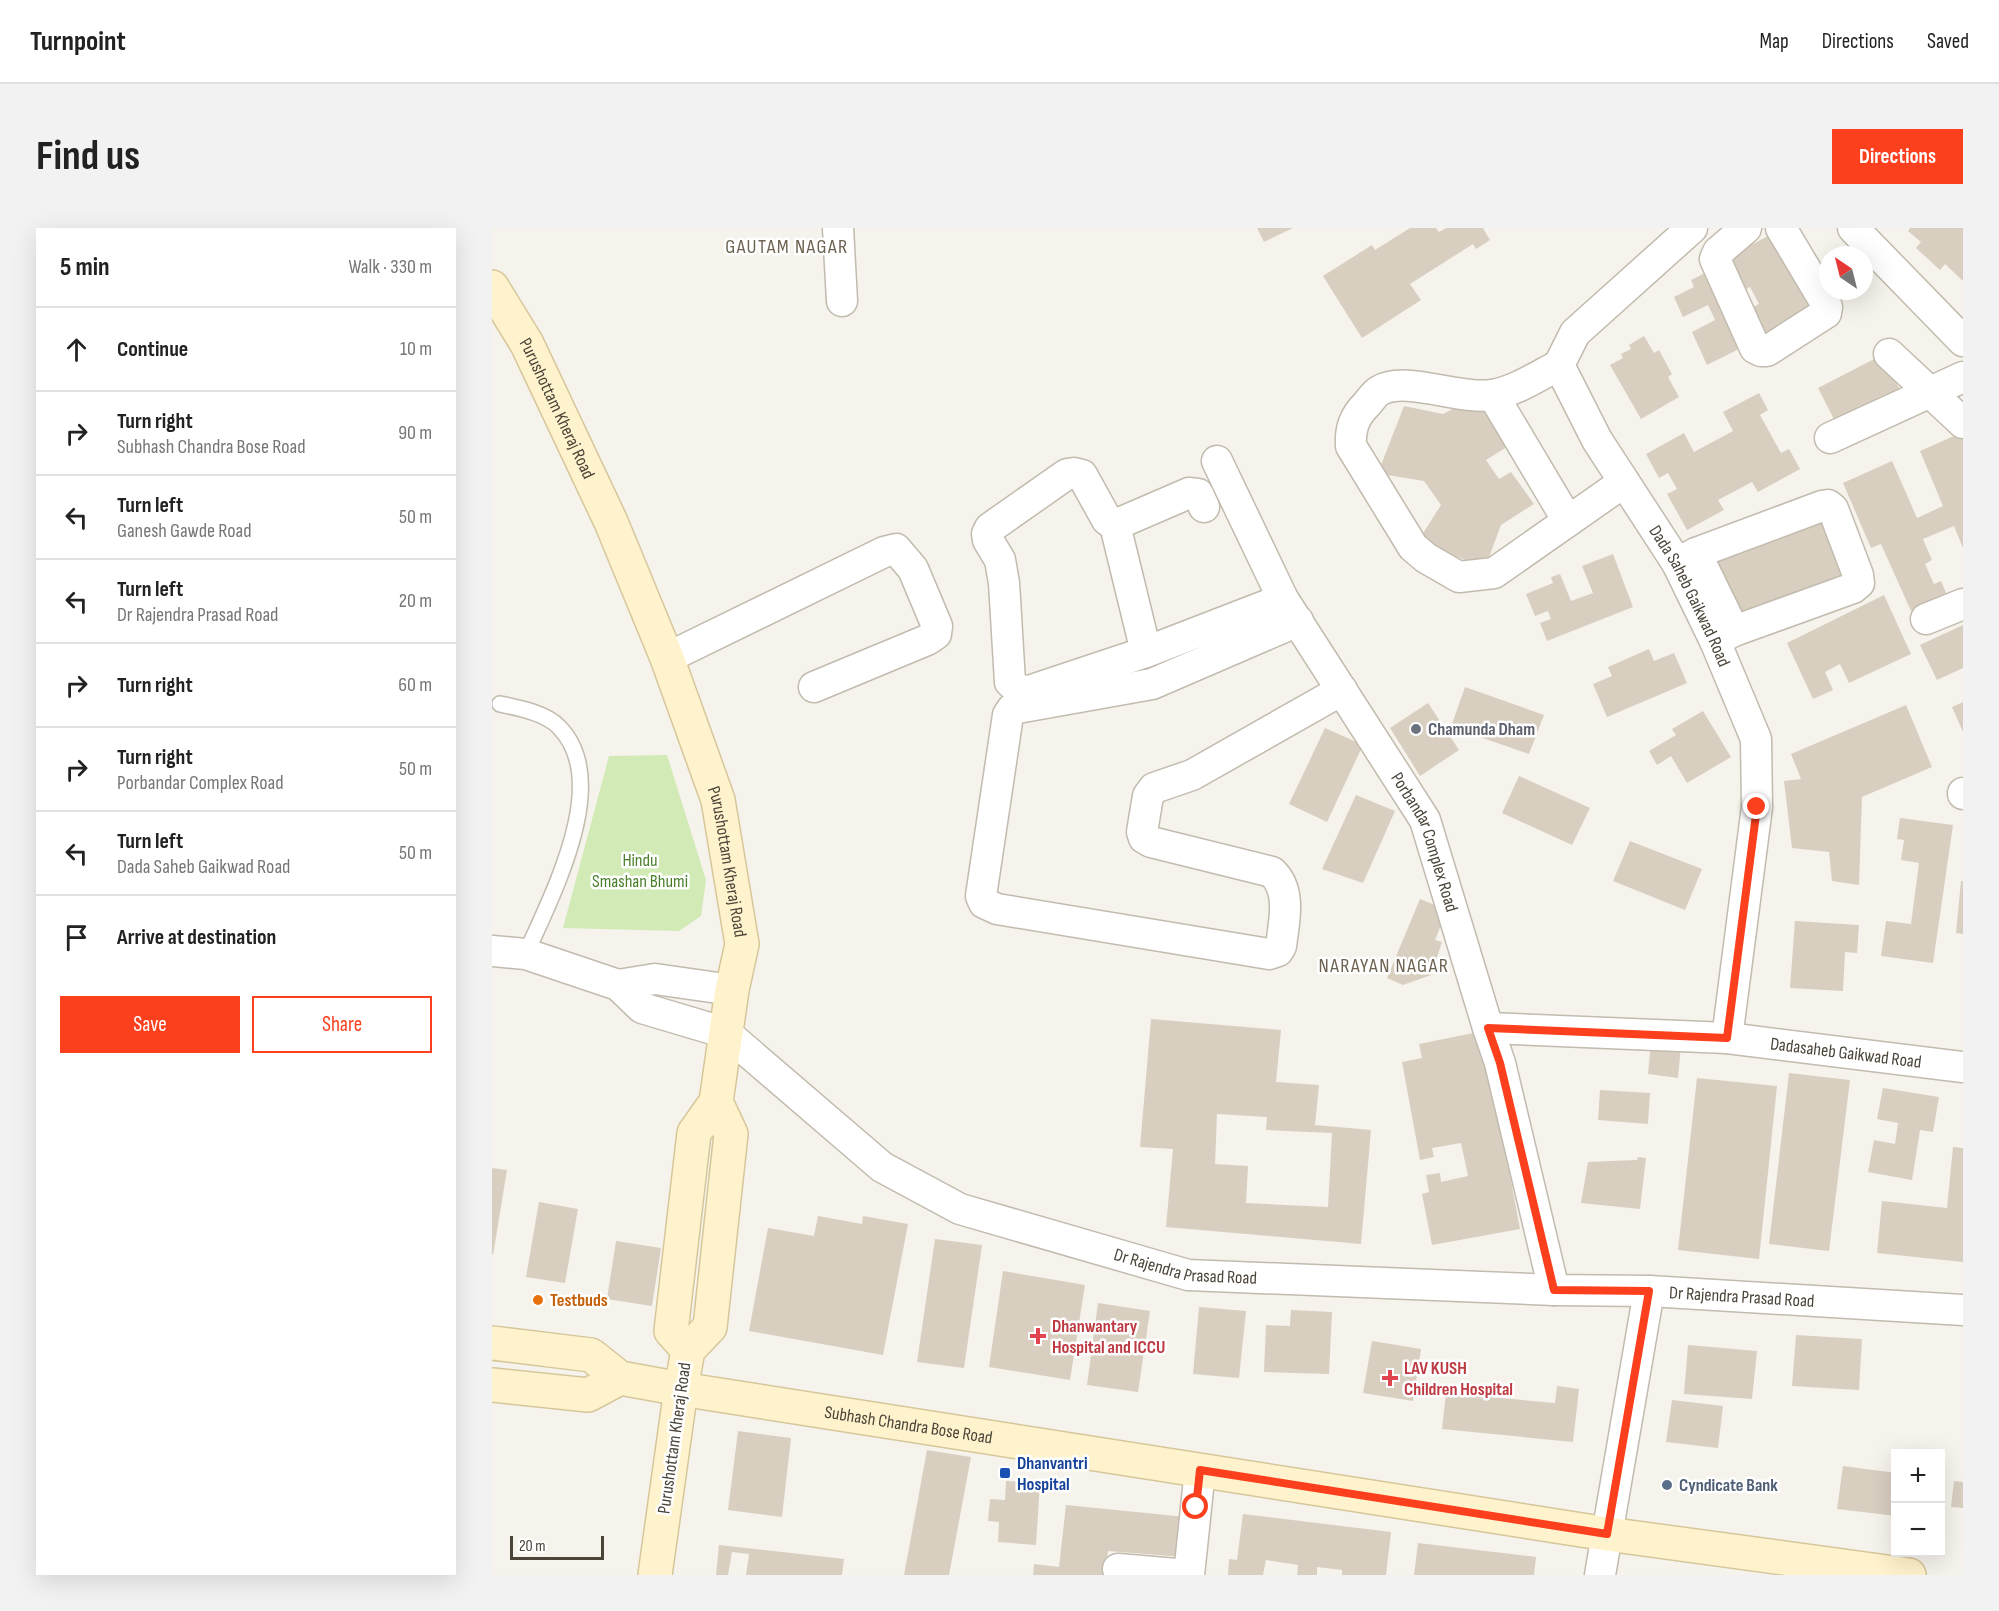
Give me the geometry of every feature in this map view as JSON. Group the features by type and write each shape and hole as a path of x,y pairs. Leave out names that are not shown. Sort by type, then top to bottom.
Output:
{"main road":[{"name":"Purushottam Kheraj Road","path":"492,287 527,344 611,522 667,658 718,800 742,944 732,990 716,1102 694,1133 670,1331 688,1350 655,1575"},
{"name":"Subhash Chandra Bose Road","path":"492,1343 591,1355 620,1378 681,1389 1607,1534 1909,1575"},
{"path":"492,1385 588,1395 620,1378"}],"street":[{"path":"838,228 842,301"},
{"path":"1624,482 1494,573 1459,577 1426,558 1413,547 1351,446 1350,432 1357,414 1379,391 1407,384 1456,394 1493,395 1517,387 1559,365 1575,333 1692,228"},
{"path":"1746,228 1718,252 1715,259 1755,348 1761,351 1767,351 1826,314 1827,307 1780,228"},
{"path":"1857,229 1963,342"},
{"path":"1889,354 1963,423"},
{"name":"Dada Saheb Gaikwad Road","path":"1559,365 1598,440 1624,482 1687,558 1724,636 1756,739 1757,807 1727,1038"},
{"path":"1830,438 1963,377"},
{"path":"1493,395 1568,521"},
{"name":"Porbandar Complex Road","path":"1217,461 1291,610 1425,820 1500,1063 1554,1290"},
{"path":"1146,652 1115,525 1107,520 1082,475 1067,474 990,528 987,534 988,540 1000,560 1004,583 1010,682 1019,690 1029,691 1146,652 1291,610"},
{"path":"1115,525 1190,493 1198,494 1204,507"},
{"path":"1687,558 1822,506 1828,505 1833,509 1858,575 1858,583 1853,588 1724,636"},
{"path":"667,658 884,552 896,549 914,569 937,626 936,633 927,639 814,687"},
{"path":"1926,619 1963,604"},
{"path":"1291,610 1152,684 1012,709 1008,715 981,896 984,903 997,909 1269,954 1278,951 1281,946 1286,903 1277,877 1272,872 1151,842 1143,838 1148,796 1154,788 1192,775 1342,690"},
{"name":"Dr Rajendra Prasad Road","path":"492,951 526,954 618,985 642,1008 726,1033 882,1167 960,1209 1188,1275 1554,1290 1649,1291 1963,1310"},
{"path":"618,985 655,980 732,990"},
{"path":"1488,1028 1727,1038"},
{"name":"Dadasaheb Gaikwad Road","path":"1727,1038 1963,1067"},
{"path":"1600,1575 1649,1291"},
{"path":"1118,1569 1189,1575 1200,1470"}],"lane":[{"path":"500,704 531,711 558,726 575,749 581,785 576,826 564,866 526,954"}],"green space":[{"name":"Hindu Smashan Bhumi","path":"667,755 706,880 701,916 679,931 563,928 609,756"}],"building":[{"path":"1257,228 1293,228 1264,242"},
{"path":"1410,228 1436,228 1439,232 1446,228 1483,228 1490,240 1476,249 1473,244 1410,284 1421,300 1362,338 1323,276 1372,245 1375,250"},
{"path":"1910,228 1963,228 1963,281 1945,264 1940,270 1916,248 1921,242 1908,231"},
{"path":"1776,232 1815,309 1761,336 1747,310 1759,304 1750,287 1739,293 1722,260"},
{"path":"1711,270 1747,345 1707,365 1692,332 1715,320 1708,305 1683,317 1674,297 1694,287 1691,280"},
{"path":"1644,336 1654,353 1659,350 1672,374 1668,377 1679,397 1641,419 1610,365 1623,358 1621,354 1631,349 1629,345"},
{"path":"1882,355 1901,392 1837,425 1818,388"},
{"path":"1759,393 1768,410 1760,415 1781,453 1789,449 1800,469 1758,492 1752,482 1718,500 1724,510 1687,530 1667,494 1677,489 1668,473 1659,478 1646,454 1684,433 1694,452 1733,431 1723,412"},
{"path":"1475,397 1507,447 1486,460 1499,479 1511,472 1534,504 1501,525 1485,568 1418,541 1441,505 1424,481 1381,474 1381,465 1404,406 1443,414"},
{"path":"1963,432 1963,548 1954,526 1923,539 1932,560 1925,564 1934,584 1941,581 1947,595 1911,611 1881,544 1871,548 1843,483 1892,461 1917,518 1943,506 1920,451"},
{"path":"1818,512 1843,578 1733,620 1708,553"},
{"path":"1613,554 1633,607 1547,641 1540,623 1551,619 1548,611 1535,616 1526,594 1553,583 1551,577 1560,574 1571,601 1593,593 1582,566"},
{"path":"1884,595 1911,654 1849,683 1840,664 1825,672 1833,690 1813,699 1787,643"},
{"path":"1963,625 1963,668 1937,680 1920,645"},
{"path":"1649,649 1654,661 1674,653 1687,683 1607,717 1593,684 1612,676 1608,667"},
{"path":"1465,687 1544,715 1529,754 1451,727"},
{"path":"1963,702 1963,732 1952,707"},
{"path":"1428,703 1459,750 1420,776 1390,728"},
{"path":"1906,705 1932,767 1862,797 1859,885 1832,881 1829,852 1792,848 1784,781 1801,779 1791,754"},
{"path":"1703,711 1731,757 1687,783 1671,756 1657,765 1649,751 1676,735 1672,729"},
{"path":"1325,728 1363,745 1327,822 1289,804"},
{"path":"1519,776 1590,808 1572,845 1502,813"},
{"path":"1356,795 1395,811 1363,883 1322,869"},
{"path":"1900,818 1953,825 1933,963 1881,956 1886,921 1911,924 1919,863 1901,860 1904,840 1897,839"},
{"path":"1630,841 1702,869 1685,910 1613,881"},
{"path":"1961,881 1963,881 1963,934 1956,933"},
{"path":"1420,899 1447,910 1435,940 1442,942 1431,975 1403,985 1387,978"},
{"path":"1795,921 1859,925 1857,953 1845,952 1843,991 1790,988"},
{"path":"1151,1019 1281,1030 1276,1082 1319,1085 1315,1125 1371,1130 1361,1244 1166,1227 1173,1149 1140,1147","holes":["1217,1114 1267,1117 1266,1130 1332,1133 1328,1207 1246,1203 1248,1166 1215,1164"]},
{"path":"1483,1031 1520,1229 1432,1245 1422,1194 1429,1192 1426,1175 1440,1173 1441,1182 1468,1176 1461,1143 1432,1148 1434,1157 1420,1160 1402,1062 1422,1058 1419,1044"},
{"path":"1651,1042 1681,1045 1678,1078 1648,1074"},
{"path":"1789,1073 1850,1080 1829,1251 1769,1244"},
{"path":"1697,1078 1777,1086 1759,1259 1678,1250"},
{"path":"1883,1088 1939,1097 1933,1132 1920,1130 1912,1180 1868,1172 1874,1140 1895,1144 1898,1123 1877,1119"},
{"path":"1600,1090 1650,1093 1648,1124 1598,1120"},
{"path":"1953,1147 1963,1148 1963,1262 1877,1253 1882,1201 1947,1208"},
{"path":"1638,1157 1646,1158 1640,1209 1581,1203 1588,1162 1637,1160"},
{"path":"492,1168 507,1170 493,1255 492,1254"},
{"path":"539,1202 578,1209 565,1283 526,1277"},
{"path":"818,1216 862,1224 863,1216 908,1224 883,1355 749,1331 768,1228 814,1236"},
{"path":"935,1239 982,1245 964,1368 917,1362"},
{"path":"616,1241 661,1248 652,1306 607,1299"},
{"path":"1003,1271 1085,1285 1070,1380 989,1367"},
{"path":"1098,1303 1150,1311 1138,1392 1087,1385"},
{"path":"1199,1307 1246,1311 1239,1378 1193,1374"},
{"path":"1291,1310 1332,1312 1329,1374 1264,1372 1266,1325 1290,1326"},
{"path":"1796,1335 1862,1339 1859,1390 1792,1386"},
{"path":"1372,1341 1421,1349 1413,1401 1363,1393"},
{"path":"1688,1345 1757,1351 1752,1399 1684,1394"},
{"path":"1557,1386 1579,1389 1573,1442 1442,1429 1446,1393 1555,1403"},
{"path":"1672,1400 1723,1406 1718,1448 1666,1442"},
{"path":"738,1431 791,1438 782,1517 728,1510"},
{"path":"927,1450 971,1457 949,1575 904,1575"},
{"path":"1843,1466 1891,1472 1891,1515 1837,1509"},
{"path":"1006,1481 1040,1483 1036,1545 998,1542 999,1522 988,1521 990,1499 1005,1500"},
{"path":"1954,1481 1963,1482 1963,1508 1951,1507"},
{"path":"1066,1505 1186,1517 1183,1557 1108,1551 1106,1575 1033,1575 1034,1564 1059,1567"},
{"path":"1243,1514 1391,1532 1386,1575 1342,1575 1342,1570 1317,1567 1317,1575 1297,1575 1298,1565 1266,1560 1263,1575 1228,1575 1229,1559 1237,1560"},
{"path":"1418,1543 1536,1557 1534,1575 1414,1575"},
{"path":"719,1545 844,1559 842,1575 746,1575 749,1554 732,1552 728,1575 716,1575"}],"place":[{"name":"Chamunda Dham","path":"1416,729"},
{"name":"Testbuds","path":"538,1300"},
{"name":"Dhanwantary Hospital and ICCU","path":"1038,1336"},
{"name":"LAV KUSH Children Hospital","path":"1390,1378"},
{"name":"Dhanvantri Hospital","path":"1005,1473"},
{"name":"Cyndicate Bank","path":"1667,1485"}],"district":[{"name":"GAUTAM NAGAR","path":"787,246"},
{"name":"NARAYAN NAGAR","path":"1384,965"}],"route":[{"path":"1196,1507 1200,1470 1607,1534 1649,1291 1554,1290 1500,1063 1488,1028 1727,1038 1757,807"}]}
